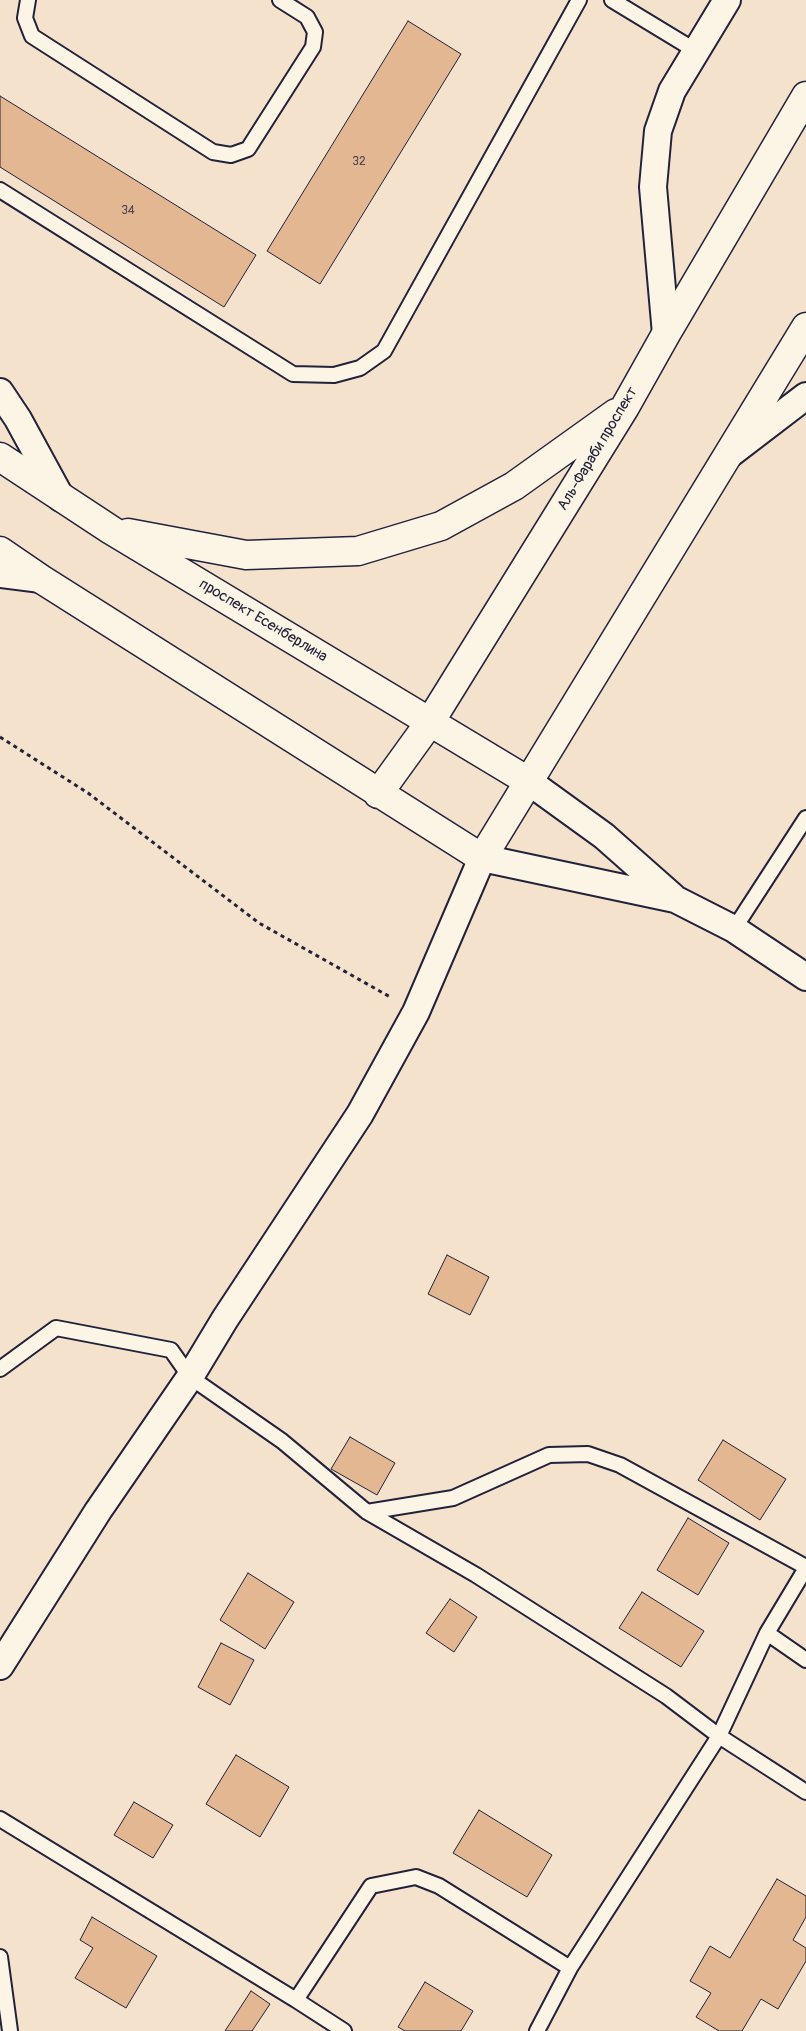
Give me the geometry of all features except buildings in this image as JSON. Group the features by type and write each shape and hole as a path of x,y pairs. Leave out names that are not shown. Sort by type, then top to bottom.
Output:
{"street":[{"path":"666,334 653,187 658,131 672,91 727,0"},
{"name":"Аль-Фараби проспект","path":"378,794 430,722 626,407 666,334 806,96"},
{"path":"0,1666 98,1511 190,1377 225,1319 360,1114 416,1012 482,858 806,327"},
{"path":"0,392 18,419 61,498"},
{"path":"729,455 806,396"},
{"path":"111,530 246,555 358,550 441,526 514,486 626,407"},
{"name":"проспект Есенберлина","path":"0,457 111,530 528,781"},
{"path":"0,551 378,794 482,858 675,899"},
{"path":"0,574 41,578"},
{"path":"528,781 604,836 675,899 734,929 806,977"}],"lane":[{"path":"28,0 25,18 32,36 213,152 231,155 248,149 313,47 315,32 307,18 280,0"},
{"path":"0,190 292,374 334,375 360,368 384,351 579,0"},
{"path":"618,2 696,51"},
{"path":"734,929 806,818"},
{"path":"0,1369 56,1328 171,1350 190,1377 282,1441 367,1512 476,1575 666,1696 719,1736 806,1792"},
{"path":"367,1512 453,1498 549,1455 588,1454 620,1465 806,1568 767,1633 719,1736 570,1968 537,2031"},
{"path":"767,1633 806,1660"},
{"path":"0,1819 344,2031"},
{"path":"296,2000 371,1886 416,1877 439,1886 570,1968"},
{"path":"0,1957 10,2031"}],"path":[{"path":"0,737 88,793 259,923 416,1012"}]}
